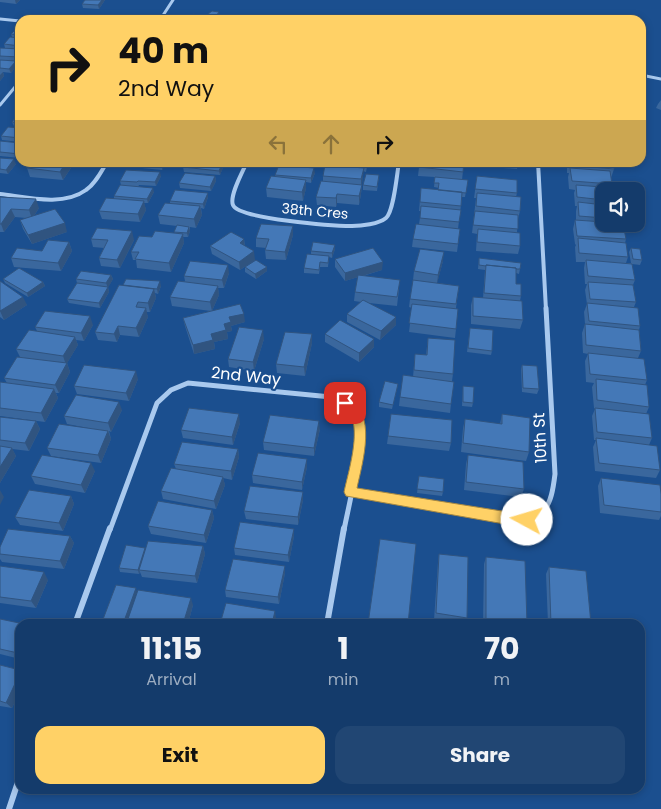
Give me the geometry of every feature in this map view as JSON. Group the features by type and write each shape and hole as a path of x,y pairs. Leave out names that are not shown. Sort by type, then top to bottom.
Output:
{"street":[{"path":"163,15 173,0"},
{"path":"0,19 15,20"},
{"path":"646,76 661,79"},
{"path":"0,105 15,87"},
{"path":"0,194 64,198 76,195 86,190 103,167"},
{"name":"38th Cres","path":"245,167 232,198 233,206 238,211 258,217 354,226 377,222 386,218 390,210 398,167"},
{"name":"10th St","path":"350,492 510,519 527,520 544,512 552,500 554,474 538,167"},
{"name":"2nd Way","path":"77,619 157,403 165,393 177,386 188,383 331,397 345,403 355,411 359,422 360,440 328,619"},
{"path":"9,809 15,791"}],"building":[{"path":"85,0 102,0 98,5 82,4"},
{"path":"212,11 219,12 217,15 208,14"},
{"path":"10,37 15,38 15,45 4,44"},
{"path":"0,48 15,49 15,57 0,56"},
{"path":"0,60 15,61 9,69 0,68"},
{"path":"8,127 15,128 15,137 1,136"},
{"path":"0,141 15,142 15,154 0,152"},
{"path":"0,158 14,159 6,170 0,169"},
{"path":"28,167 63,167 60,172"},
{"path":"183,167 221,167 219,171"},
{"path":"278,167 314,168 311,178 275,175"},
{"path":"325,167 364,168 361,179 323,176"},
{"path":"419,167 464,167 463,172"},
{"path":"592,167 614,167 614,169"},
{"path":"570,168 610,171 612,182 595,183 572,181"},
{"path":"126,170 160,172 155,182 120,181"},
{"path":"185,173 215,176 210,187 179,183"},
{"path":"366,174 379,175 377,187 363,185"},
{"path":"271,176 306,180 302,192 266,188"},
{"path":"477,176 517,180 517,193 475,189"},
{"path":"435,177 468,180 466,193 438,190 439,183 434,183"},
{"path":"321,181 362,185 359,196 337,194 336,198 316,197"},
{"path":"120,185 153,188 147,199 114,196"},
{"path":"576,185 595,186 595,199 577,197"},
{"path":"421,188 462,192 461,206 420,202"},
{"path":"175,190 208,193 203,204 170,201"},
{"path":"477,193 521,197 520,211 476,206"},
{"path":"0,197 36,199 29,210 11,209 0,224"},
{"path":"106,198 144,201 138,214 99,211"},
{"path":"578,202 595,204 595,217 579,216"},
{"path":"165,203 200,206 194,219 158,215"},
{"path":"421,206 461,210 459,222 420,218"},
{"path":"55,209 65,223 28,235 20,220"},
{"path":"475,211 518,215 518,229 473,225"},
{"path":"575,220 595,221 595,232 625,232 626,239 577,236"},
{"path":"261,224 293,226 285,252 265,250 269,239 256,238"},
{"path":"416,224 460,229 458,244 413,239"},
{"path":"177,225 189,227 187,233 174,232"},
{"path":"97,228 132,231 117,260 99,258 108,240 91,239"},
{"path":"478,229 520,233 520,246 477,242"},
{"path":"155,231 183,234 169,263 135,259 139,252 131,252 139,236 152,237"},
{"path":"231,232 244,239 240,243 254,251 239,262 210,246"},
{"path":"578,238 626,243 628,257 579,253"},
{"path":"48,240 69,242 58,263 11,258 17,248 42,251"},
{"path":"313,242 335,245 332,253 311,251"},
{"path":"373,248 383,262 345,273 335,259"},
{"path":"631,248 640,249 642,260 633,259"},
{"path":"420,249 444,252 438,275 414,271"},
{"path":"307,254 329,256 328,263 320,262 319,270 304,268"},
{"path":"479,258 521,263 520,269 479,265"},
{"path":"256,260 267,267 255,274 245,267"},
{"path":"586,260 632,264 635,280 588,276"},
{"path":"190,261 228,265 222,280 184,276"},
{"path":"486,265 516,268 516,284 521,284 521,296 484,293"},
{"path":"19,268 43,282 27,293 3,279"},
{"path":"81,271 111,275 106,283 76,279"},
{"path":"358,275 400,280 397,297 355,292"},
{"path":"126,279 160,281 157,289 123,285"},
{"path":"413,280 459,286 456,304 410,299"},
{"path":"0,281 23,297 0,311"},
{"path":"178,281 218,286 210,302 170,297"},
{"path":"588,282 633,285 636,302 590,299"},
{"path":"77,283 108,287 99,303 67,299"},
{"path":"119,285 154,289 148,303 138,302 136,307 146,308 136,328 118,326 114,334 95,332"},
{"path":"473,297 522,301 523,320 473,316"},
{"path":"363,300 396,317 381,331 347,314"},
{"path":"587,303 638,308 640,326 589,321"},
{"path":"240,304 244,314 229,317 231,322 224,324 226,330 211,334 213,340 193,345 183,318"},
{"path":"412,304 458,309 456,329 409,323"},
{"path":"45,311 90,316 81,333 35,327"},
{"path":"340,320 374,339 359,353 325,334"},
{"path":"585,324 639,330 641,351 586,345"},
{"path":"239,327 263,330 253,362 228,359"},
{"path":"470,328 493,330 492,351 468,348"},
{"path":"29,330 75,337 63,356 16,349"},
{"path":"285,332 312,334 304,367 276,364"},
{"path":"428,338 455,340 453,374 414,370 415,354 427,355"},
{"path":"588,353 644,359 647,380 590,374"},
{"path":"17,357 67,363 55,385 4,378"},
{"path":"84,365 136,371 126,393 74,386"},
{"path":"522,365 537,366 539,389 523,388"},
{"path":"403,375 454,382 451,404 400,397"},
{"path":"596,379 647,385 649,407 597,400"},
{"path":"385,381 398,384 393,405 379,402"},
{"path":"0,382 54,389 41,413 0,408"},
{"path":"463,386 474,387 473,403 463,402"},
{"path":"76,395 119,402 108,423 64,416"},
{"path":"189,408 239,414 232,437 181,430"},
{"path":"595,408 649,414 652,438 597,432"},
{"path":"391,414 452,420 451,443 388,436"},
{"path":"502,414 530,418 529,452 463,443 465,419 502,424"},
{"path":"270,415 319,421 314,448 263,442"},
{"path":"0,417 36,421 25,443 0,440"},
{"path":"59,424 108,431 98,455 47,448"},
{"path":"596,438 657,446 660,470 599,463"},
{"path":"182,442 238,449 231,471 174,464"},
{"path":"0,446 12,448 0,467"},
{"path":"258,453 307,459 302,482 252,475"},
{"path":"42,455 91,463 81,485 31,476"},
{"path":"468,455 523,462 524,489 466,482"},
{"path":"171,468 223,477 214,501 161,491"},
{"path":"419,476 444,479 443,492 417,489"},
{"path":"601,478 660,485 661,512 604,505"},
{"path":"250,486 303,492 298,517 244,511"},
{"path":"29,490 71,496 59,523 15,517"},
{"path":"158,501 212,510 204,535 148,526"},
{"path":"240,522 294,529 288,555 234,548"},
{"path":"8,529 70,536 60,561 0,554 0,547"},
{"path":"380,539 416,544 408,619 369,619"},
{"path":"148,541 203,546 195,576 139,570"},
{"path":"126,545 145,548 138,570 119,568"},
{"path":"439,554 468,557 467,618 436,613"},
{"path":"486,557 525,561 527,619 486,619"},
{"path":"233,559 285,566 278,597 225,590"},
{"path":"0,566 44,572 31,601 0,597"},
{"path":"549,567 586,571 591,619 551,619"},
{"path":"116,585 136,588 125,619 103,619"},
{"path":"138,590 191,598 185,619 128,619"},
{"path":"226,603 275,611 273,619 221,619"},
{"path":"0,619 15,622 15,652 0,649"},
{"path":"0,665 15,669 15,684 6,703 0,701"}],"route":[{"path":"345,403 355,411 359,422 360,440 350,492 510,519 527,520"}]}
